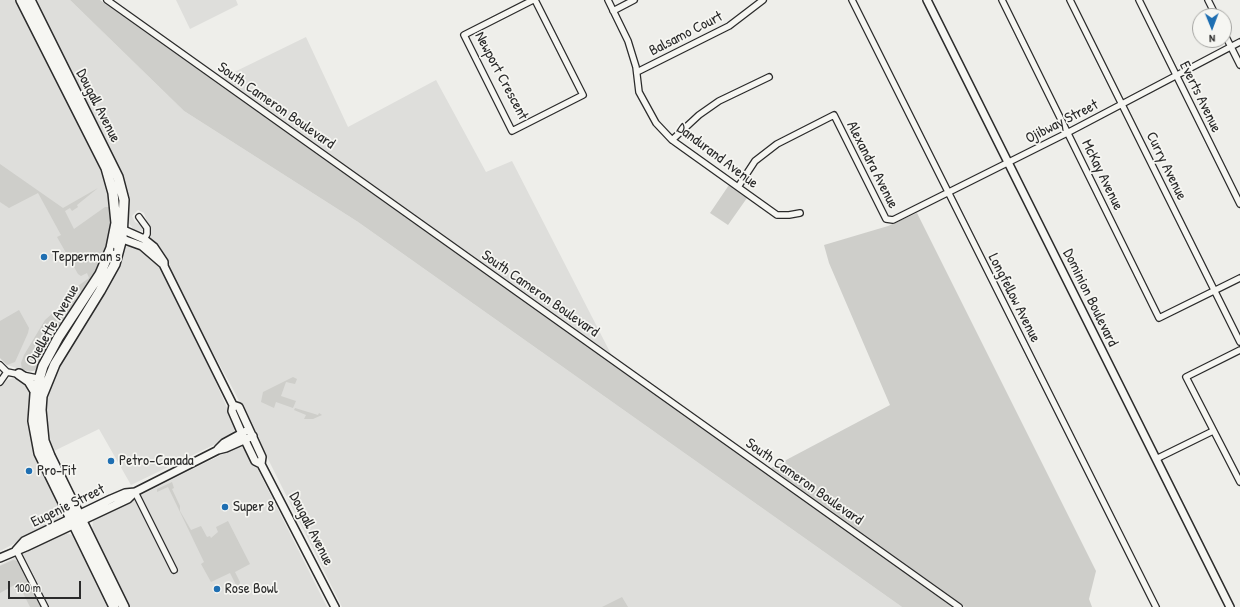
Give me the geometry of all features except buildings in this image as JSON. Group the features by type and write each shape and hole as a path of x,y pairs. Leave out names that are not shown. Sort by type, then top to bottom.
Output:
{"main road":[{"name":"Dougall Avenue","path":"21,0 106,168 113,193 119,232"},
{"name":"Dougall Avenue","path":"30,0 118,177 124,200 119,232"},
{"name":"Ouellette Avenue","path":"114,607 39,453 33,421 35,391 43,379 56,342 100,274 119,232"},
{"path":"19,374 29,381 35,391"},
{"name":"Ouellette Avenue","path":"43,379 41,410 44,441 53,464 81,517 124,607"}],"street":[{"name":"South Cameron Boulevard","path":"107,0 959,607"},
{"name":"Newport Crescent","path":"534,0 583,95 512,131 464,35 534,0"},
{"name":"Dandurand Avenue","path":"608,0 628,41 637,72 639,92 656,123 672,140 777,215 800,213"},
{"path":"613,11 634,0"},
{"name":"Balsamo Court","path":"637,72 730,26 763,0"},
{"name":"Longfellow Avenue","path":"852,0 1156,607"},
{"name":"Dominion Boulevard","path":"927,0 1230,607"},
{"name":"McKay Avenue","path":"1002,0 1159,318 1214,291"},
{"name":"Curry Avenue","path":"1070,0 1240,342"},
{"name":"Everts Avenue","path":"1139,0 1240,204"},
{"name":"Ojibway Street","path":"893,220 1122,105 1229,48"},
{"path":"1232,48 1240,65"},
{"path":"672,140 699,115 719,101 768,77"},
{"name":"Alexandra Avenue","path":"738,187 755,161 776,144 834,115 886,219 893,220"},
{"path":"139,217 147,228 147,234 144,238"},
{"name":"Dougall Avenue","path":"119,232 144,238 159,254 164,262 164,266 233,405 232,412 243,437 255,461 261,464"},
{"name":"Dougall Avenue","path":"119,232 142,246 164,266"},
{"path":"1214,291 1240,278"},
{"path":"1240,350 1186,377 1240,482"},
{"name":"Ouellette Avenue","path":"0,365 7,372"},
{"path":"0,382 7,372 43,379"},
{"name":"Dougall Avenue","path":"233,405 239,407 262,457 261,464 335,607"},
{"path":"1156,459 1213,431"},
{"name":"Eugenie Street","path":"0,558 26,547 125,493 135,492 218,450 224,443 251,433"},
{"path":"135,492 174,570"},
{"path":"16,550 45,607"}],"shaded area":[{"path":"0,0 17,0 103,175 111,201 103,261 37,369 29,372 7,365 0,358"},
{"path":"32,0 70,0 184,111 358,222 902,607 342,607 233,389 203,335 159,246 150,237 150,230 144,213 138,210 132,216 135,222 143,226 143,231 134,230 128,222 127,208"},
{"path":"70,0 100,0 954,607 902,607 358,222 184,111"},
{"path":"176,0 236,0 238,5 190,29"},
{"path":"306,37 348,127 436,80 486,172 512,161 611,354 222,78"},
{"path":"0,164 63,208 98,188 77,205 78,207 72,211 70,208 65,211 74,229 105,207 111,207 112,224 107,250 93,279 82,293 78,286 89,278 87,273 81,276 78,274 57,237 61,235 38,193 9,208 0,202"},
{"path":"729,185 747,198 728,225 710,213"},
{"path":"917,213 1096,571 1089,599 1092,607 965,607 771,468 890,405 829,263 824,245 888,226"},
{"path":"130,244 136,246 151,257 163,272 201,349 236,428 230,437 131,485 99,429 52,452 45,421 46,399 51,383 124,248"},
{"path":"78,298 79,299 39,368 33,371 22,370 21,363 24,355 45,320 54,312"},
{"path":"19,310 29,328 28,333 15,362 7,365 0,358 0,321"},
{"path":"17,377 31,386 40,463 61,516 58,521 0,551 0,386 7,380"},
{"path":"293,377 297,379 295,384 286,382 281,396 296,401 293,408 276,402 274,408 261,402 263,392"},
{"path":"295,408 322,415 313,419 304,419 306,415 294,410"},
{"path":"239,446 247,450 250,454 327,607 128,607 92,530 93,521 97,517"},
{"path":"172,482 174,488 172,489 180,506 180,511 191,530 201,526 207,537 210,536 211,538 218,532 216,527 228,521 250,564 235,572 240,582 239,585 241,589 239,591 230,573 211,582 201,564 204,562 168,487 157,492 157,489"},
{"path":"66,533 75,536 111,607 0,607 0,565"},
{"path":"13,560 19,561 42,607 30,607 18,583 0,593 0,566"},
{"path":"622,597 628,607 602,607"}],"place":[{"name":"Tepperman's","path":"44,257"},
{"name":"Petro-Canada","path":"111,461"},
{"name":"Pro-Fit","path":"29,471"},
{"name":"Super 8","path":"225,507"},
{"name":"Rose Bowl","path":"217,589"}]}
